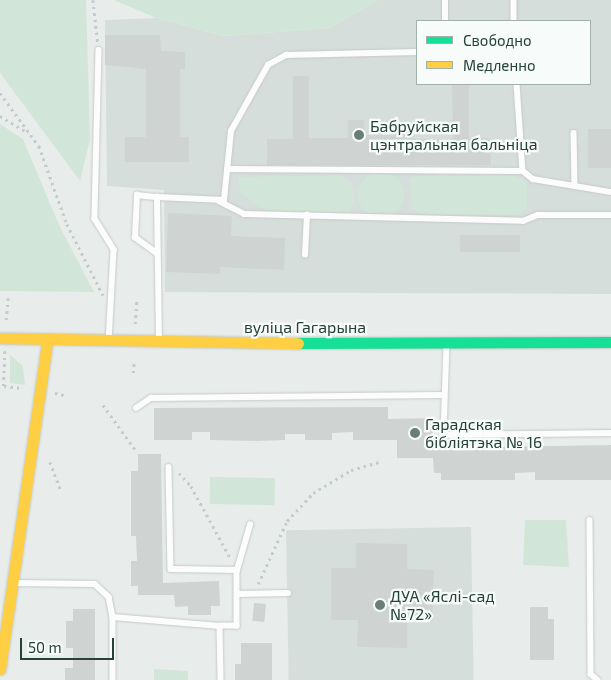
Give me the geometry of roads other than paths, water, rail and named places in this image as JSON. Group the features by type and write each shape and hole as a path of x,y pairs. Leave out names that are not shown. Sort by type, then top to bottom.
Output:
{"main road":[{"name":"вуліца Гагарына","path":"0,338 159,344 611,342"},
{"path":"0,668 47,340"}],"lane":[{"path":"445,0 445,20"},
{"path":"514,0 514,20"},
{"path":"98,50 95,220 114,250 109,342"},
{"path":"156,253 136,238 137,195 224,200 232,131 268,65 286,55 416,52"},
{"path":"517,85 524,171"},
{"path":"574,133 575,184"},
{"path":"228,169 524,171 534,179 575,184 611,192"},
{"path":"157,197 156,253 159,344"},
{"path":"217,200 244,214 523,221 538,215 611,215"},
{"path":"305,255 307,215"},
{"path":"448,343 444,395 444,435 611,433"},
{"path":"136,408 151,398 444,395"},
{"path":"171,466 171,569 237,570"},
{"path":"590,520 591,674 598,680"},
{"path":"113,617 238,626 237,570 250,525"},
{"path":"13,583 95,584 109,596 113,617 113,680"},
{"path":"238,594 288,592"},
{"path":"220,626 221,680"}],"place":[{"name":"Бабруйская цэнтральная бальніца","path":"359,135"},
{"name":"Гарадская бібліятэка № 16","path":"415,433"},
{"name":"ДУА «Яслі-сад №72»","path":"380,605"}]}
